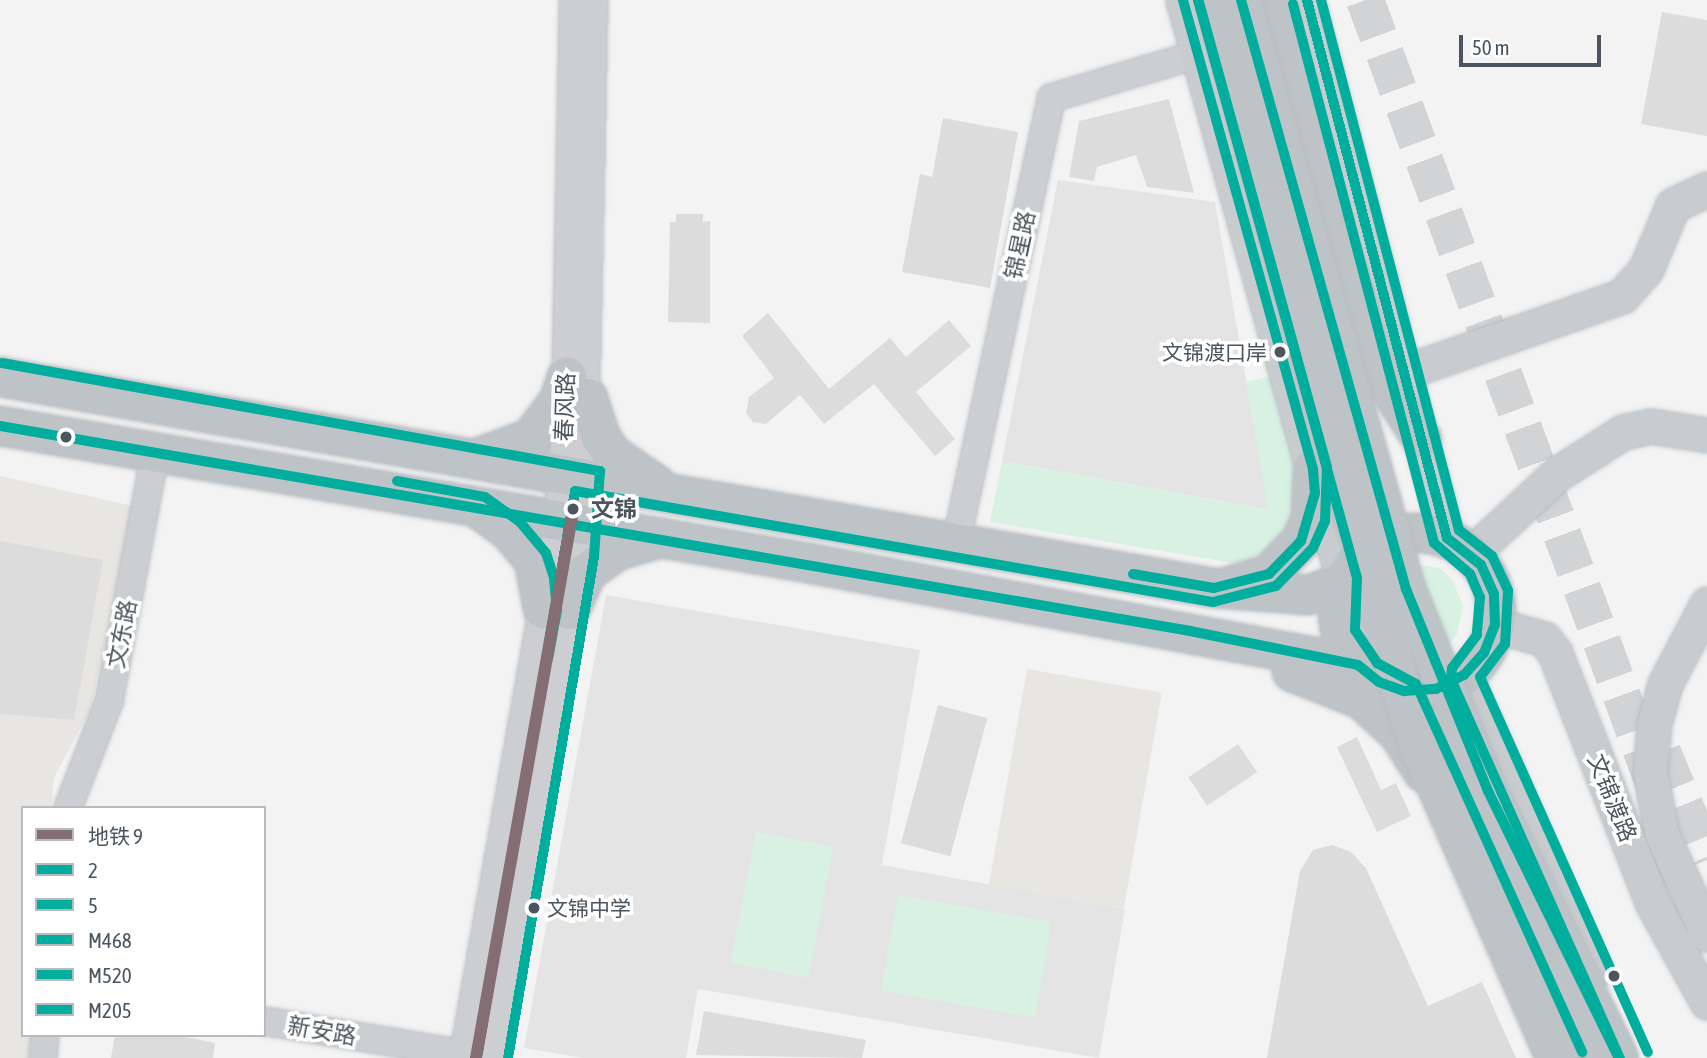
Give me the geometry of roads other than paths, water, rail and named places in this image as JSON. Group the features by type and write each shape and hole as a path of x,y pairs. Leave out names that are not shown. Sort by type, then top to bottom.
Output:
{"highway":[{"path":"1214,0 1407,713 1445,810 1555,1058"},
{"path":"1241,0 1406,589 1488,790 1619,1058"},
{"path":"1284,5 1373,350 1387,385 1422,439"},
{"path":"0,377 1214,588 1308,595 1343,582 1365,552 1380,541 1415,532 1459,546 1492,586 1495,625 1485,653 1464,675 1436,689 1404,691 1378,682 1358,665 1341,634 1343,582"},
{"path":"464,459 491,456 531,438 559,401 577,387 600,436 614,455 633,472 685,496"},
{"path":"0,426 480,510 663,538 1358,665"},
{"path":"1214,588 1242,585 1287,561 1311,519 1313,469"},
{"path":"1350,508 1433,725 1585,1058"},
{"path":"480,510 503,525 534,561 556,609 587,572 602,560 641,541 663,538"},
{"path":"710,547 817,582 943,609 1286,671 1337,687 1361,699 1399,734 1445,810"}],"main road":[{"path":"1183,0 1343,582"},
{"path":"1284,5 1405,372 1422,439 1459,546 1623,432 1651,426 1707,435"},
{"path":"1405,372 1622,296 1646,269 1673,205 1707,189"},
{"name":"文锦渡路","path":"1707,604 1665,684 1654,724 1650,772 1665,845 1707,934"},
{"name":"文锦渡路","path":"1495,625 1545,639 1555,653 1653,904 1707,1002"},
{"path":"1464,675 1635,1058"},
{"path":"1404,691 1569,1058"}],"street":[{"name":"春风路","path":"573,0 577,387"},
{"name":"春风路","path":"463,1056 556,609 571,524 594,0"},
{"name":"锦星路","path":"956,543 1051,98 1199,54"},
{"name":"文东路","path":"69,806 109,702 155,454"},
{"name":"春风路","path":"494,1058 556,609"},
{"name":"新安路","path":"266,1021 463,1056"},
{"path":"43,1058 46,1037"}],"tunnel":[{"path":"1365,0 1656,789"},
{"path":"1662,752 1707,860"}],"metro line":[{"name":"9","path":"476,1058 574,505"}],"place":[{"name":"文锦渡口岸","path":"1280,352"},
{"name":"文锦","path":"573,509"},
{"name":"文锦中学","path":"534,908"}]}
